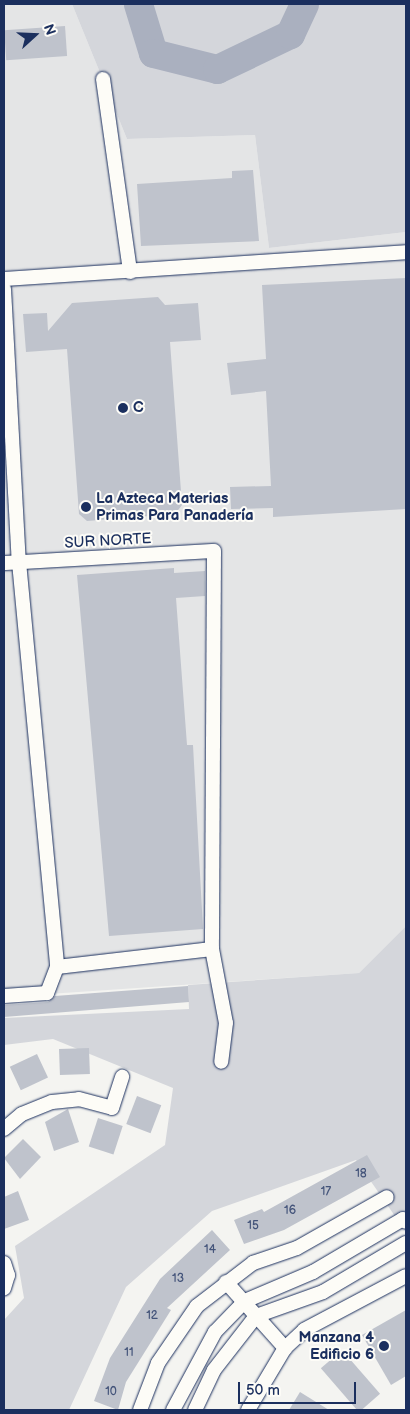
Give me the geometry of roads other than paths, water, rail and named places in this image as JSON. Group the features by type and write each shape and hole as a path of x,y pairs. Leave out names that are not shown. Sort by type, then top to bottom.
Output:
{"street":[{"path":"103,79 130,272"},
{"path":"4,279 406,252"},
{"path":"4,289 19,562 57,967 47,993 4,996"},
{"name":"SUR NORTE","path":"4,562 214,551 212,949"},
{"path":"57,967 212,949 226,1023 221,1062"},
{"path":"4,1129 22,1114 52,1102 79,1099 112,1108 122,1077"},
{"path":"140,1410 158,1363 197,1306 253,1262 297,1248 387,1197"},
{"path":"173,1410 215,1332 245,1300 313,1272 403,1219 406,1222"},
{"path":"195,1410 214,1370 256,1316 322,1292 406,1243"},
{"path":"4,1263 8,1275 4,1288"},
{"path":"248,1410 285,1348 304,1330 406,1276"},
{"path":"226,1282 245,1300 256,1316 285,1348"}],"waterway":[{"path":"138,4 153,53 217,69 290,34 304,4"}],"place":[{"name":"C","path":"123,408"},
{"name":"La Azteca Materias Primas Para Panadería","path":"86,507"},
{"name":"Manzana 4 Edificio 6","path":"384,1346"}]}
